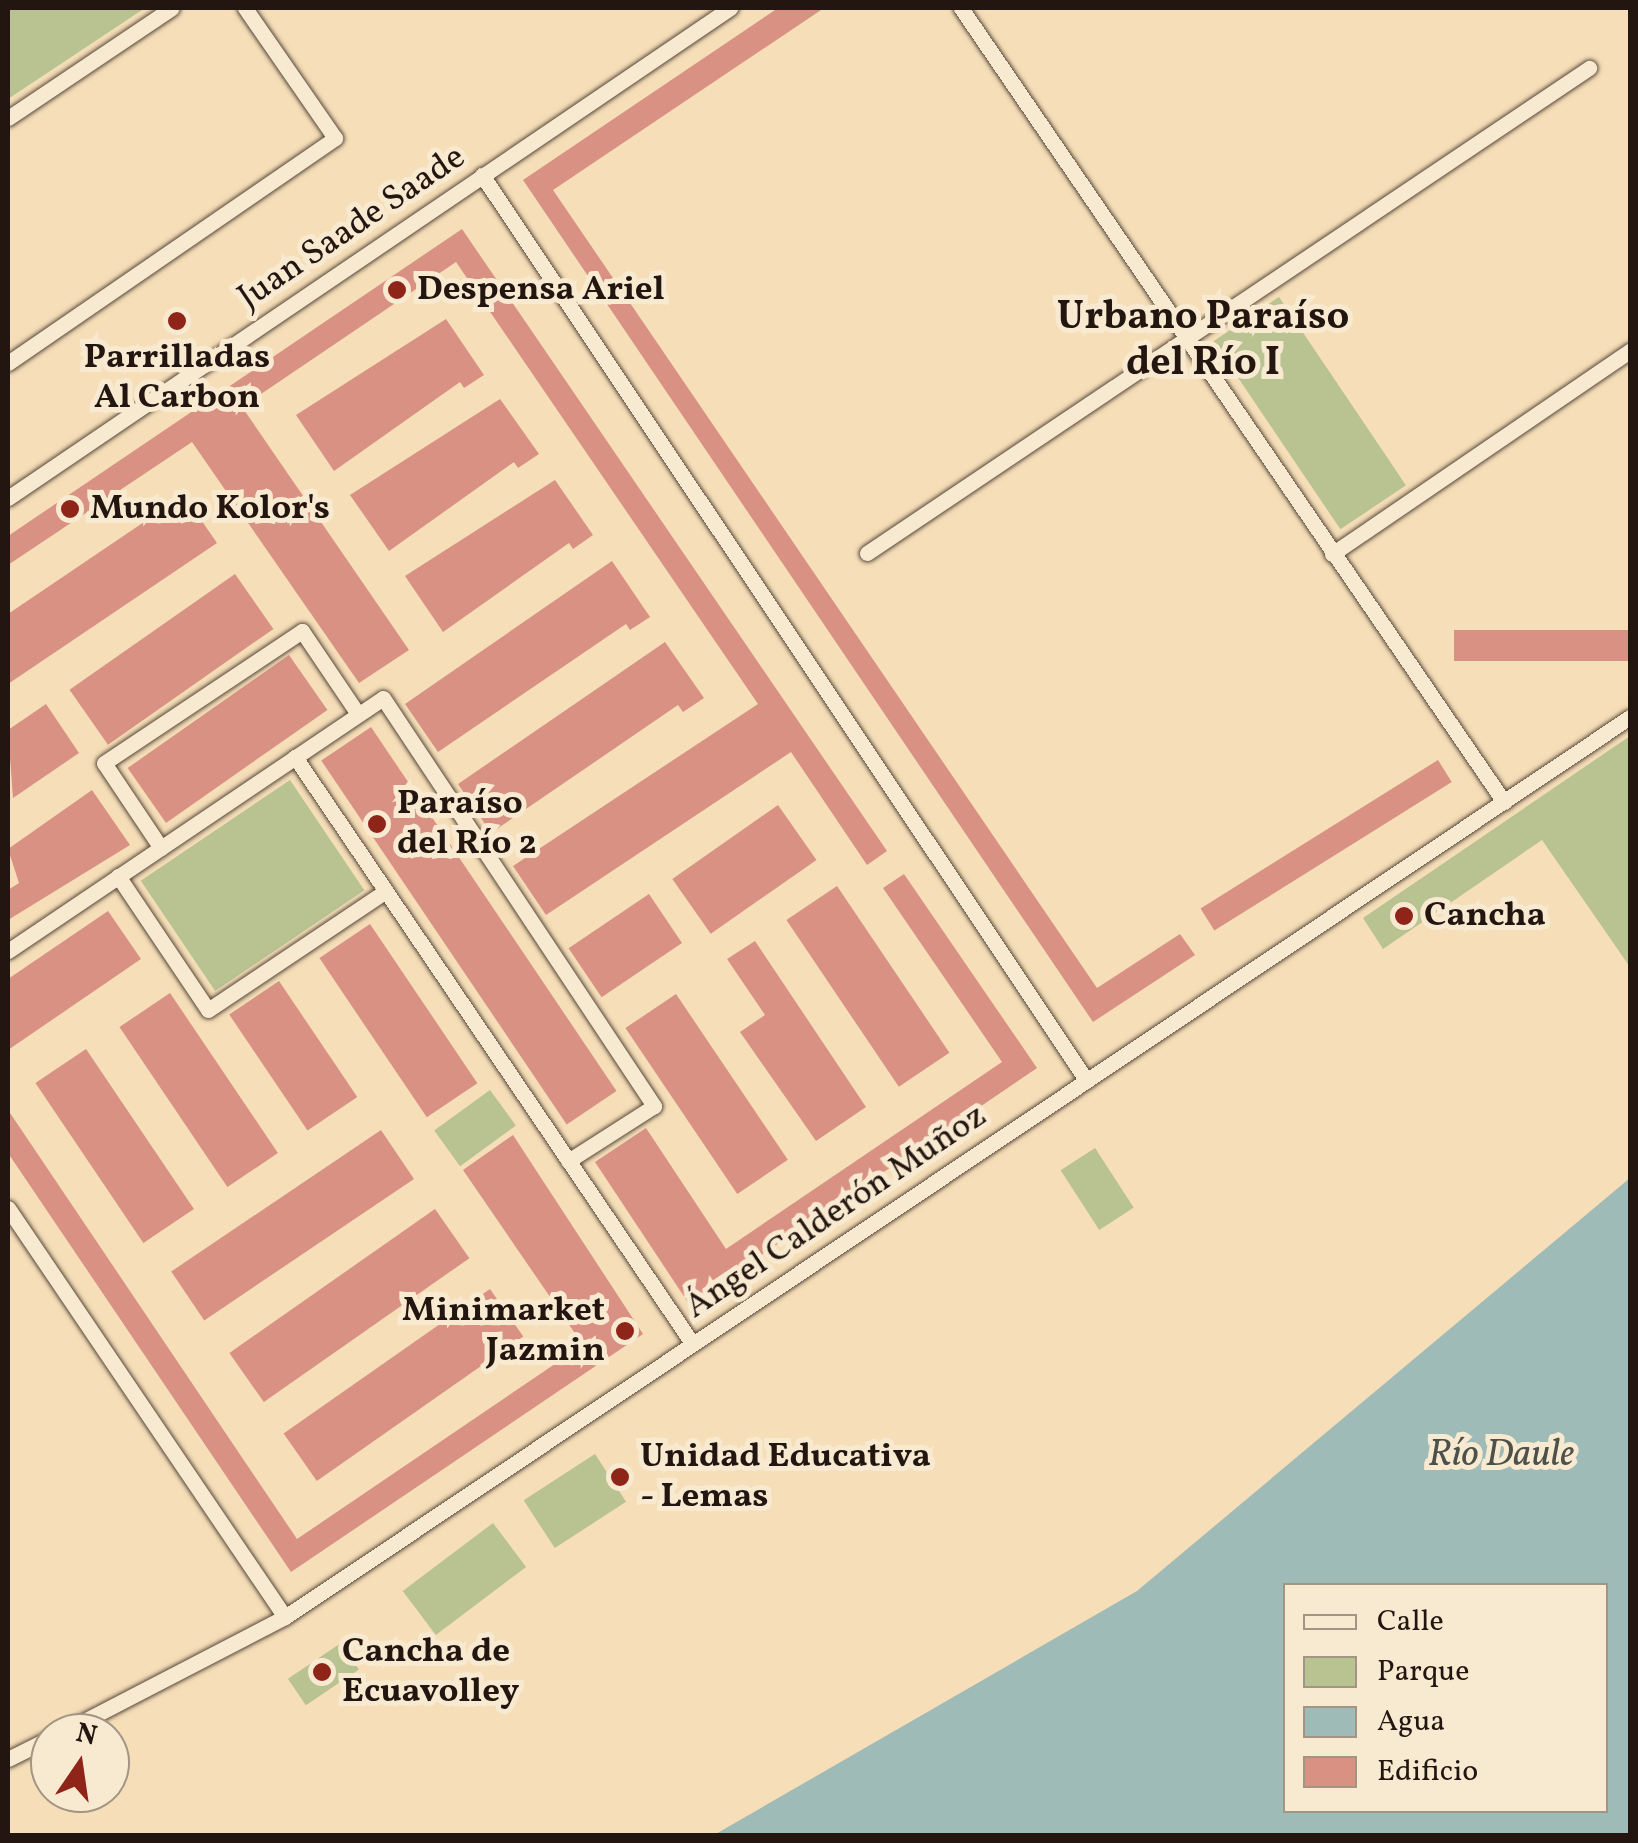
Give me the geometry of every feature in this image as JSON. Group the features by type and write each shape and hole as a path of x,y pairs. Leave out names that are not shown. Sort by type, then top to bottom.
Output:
{"street":[{"path":"8,118 172,8"},
{"path":"8,363 335,138 246,8"},
{"name":"Juan Saade Saade","path":"8,498 730,8"},
{"path":"961,8 1504,802"},
{"path":"867,553 1589,68"},
{"path":"482,176 1088,1081"},
{"path":"1332,554 1630,351"},
{"path":"160,848 104,763 302,630 358,714"},
{"path":"8,951 383,698 654,1106 568,1161"},
{"name":"Ángel Calderón Muñoz","path":"100,1713 285,1617 1630,717"},
{"path":"295,757 692,1343"},
{"path":"118,876 208,1010 386,891"},
{"path":"8,1208 285,1617"}],"green space":[{"path":"8,8 145,8 8,99"},
{"path":"1279,297 1406,485 1340,529 1214,341"},
{"path":"1630,736 1630,967 1542,840 1383,949 1363,918"},
{"path":"290,780 364,890 215,991 141,881"},
{"path":"490,1090 516,1126 460,1166 434,1131"},
{"path":"1095,1148 1134,1208 1099,1230 1061,1170"},
{"path":"595,1454 626,1502 555,1548 524,1500"},
{"path":"493,1523 526,1567 436,1635 403,1591"},
{"name":"Cancha de Ecuavolley","path":"341,1643 359,1670 306,1705 288,1679"}],"water":[{"name":"Río Daule","path":"1630,1178 1630,1835 714,1835 1137,1591"}],"building":[{"path":"778,8 824,8 553,190 1097,988 1180,934 1195,955 1093,1022 523,180"},
{"path":"462,229 887,851 867,865 791,752 546,915 513,866 758,704 456,262 242,407 409,650 359,683 192,442 8,565 8,536"},
{"path":"446,319 484,375 464,388 460,382 334,471 296,415"},
{"path":"500,399 539,454 518,468 514,462 389,551 350,495"},
{"path":"555,480 593,535 573,549 569,543 443,632 405,576"},
{"path":"184,495 217,543 8,684 8,614"},
{"path":"612,561 650,617 630,630 626,624 438,752 405,704"},
{"path":"235,574 273,629 108,745 70,690"},
{"path":"1454,630 1630,630 1630,661 1454,661"},
{"path":"665,642 704,698 683,712 678,705 491,833 458,784"},
{"path":"289,655 327,710 166,823 128,768"},
{"path":"46,704 79,753 13,798 8,730"},
{"path":"371,727 616,1091 567,1124 321,761"},
{"path":"1438,760 1452,782 1214,930 1201,908"},
{"path":"92,790 130,845 8,920 8,890 19,883 8,849"},
{"path":"778,805 816,860 711,934 672,879"},
{"path":"904,874 1037,1068 689,1304 595,1162 646,1128 726,1249 1002,1062 883,888"},
{"path":"837,886 949,1053 899,1087 786,920"},
{"path":"649,894 682,943 602,997 569,948"},
{"path":"108,911 141,959 8,1050 8,979"},
{"path":"370,924 477,1083 427,1117 319,958"},
{"path":"755,941 866,1107 816,1141 740,1032 765,1015 727,959"},
{"path":"279,981 357,1097 308,1131 229,1015"},
{"path":"170,993 278,1153 227,1187 119,1027"},
{"path":"676,994 788,1160 737,1194 625,1028"},
{"path":"86,1049 194,1209 143,1243 35,1083"},
{"path":"8,1110 297,1539 583,1345 463,1170 513,1135 643,1334 291,1572 8,1153"},
{"path":"381,1130 414,1179 204,1320 171,1271"},
{"path":"435,1209 469,1258 264,1402 229,1353"},
{"path":"490,1289 523,1337 317,1481 284,1434"}],"place":[{"name":"Despensa Ariel","path":"397,290"},
{"name":"Parrilladas Al Carbon","path":"177,321"},
{"name":"Mundo Kolor's","path":"70,509"},
{"name":"Paraíso del Río 2","path":"377,824"},
{"name":"Cancha","path":"1404,916"},
{"name":"Minimarket Jazmin","path":"625,1331"},
{"name":"Unidad Educativa - Lemas","path":"620,1477"},
{"name":"Cancha de Ecuavolley","path":"322,1672"}],"district":[{"name":"Urbano Paraíso del Río I","path":"1203,341"}]}
